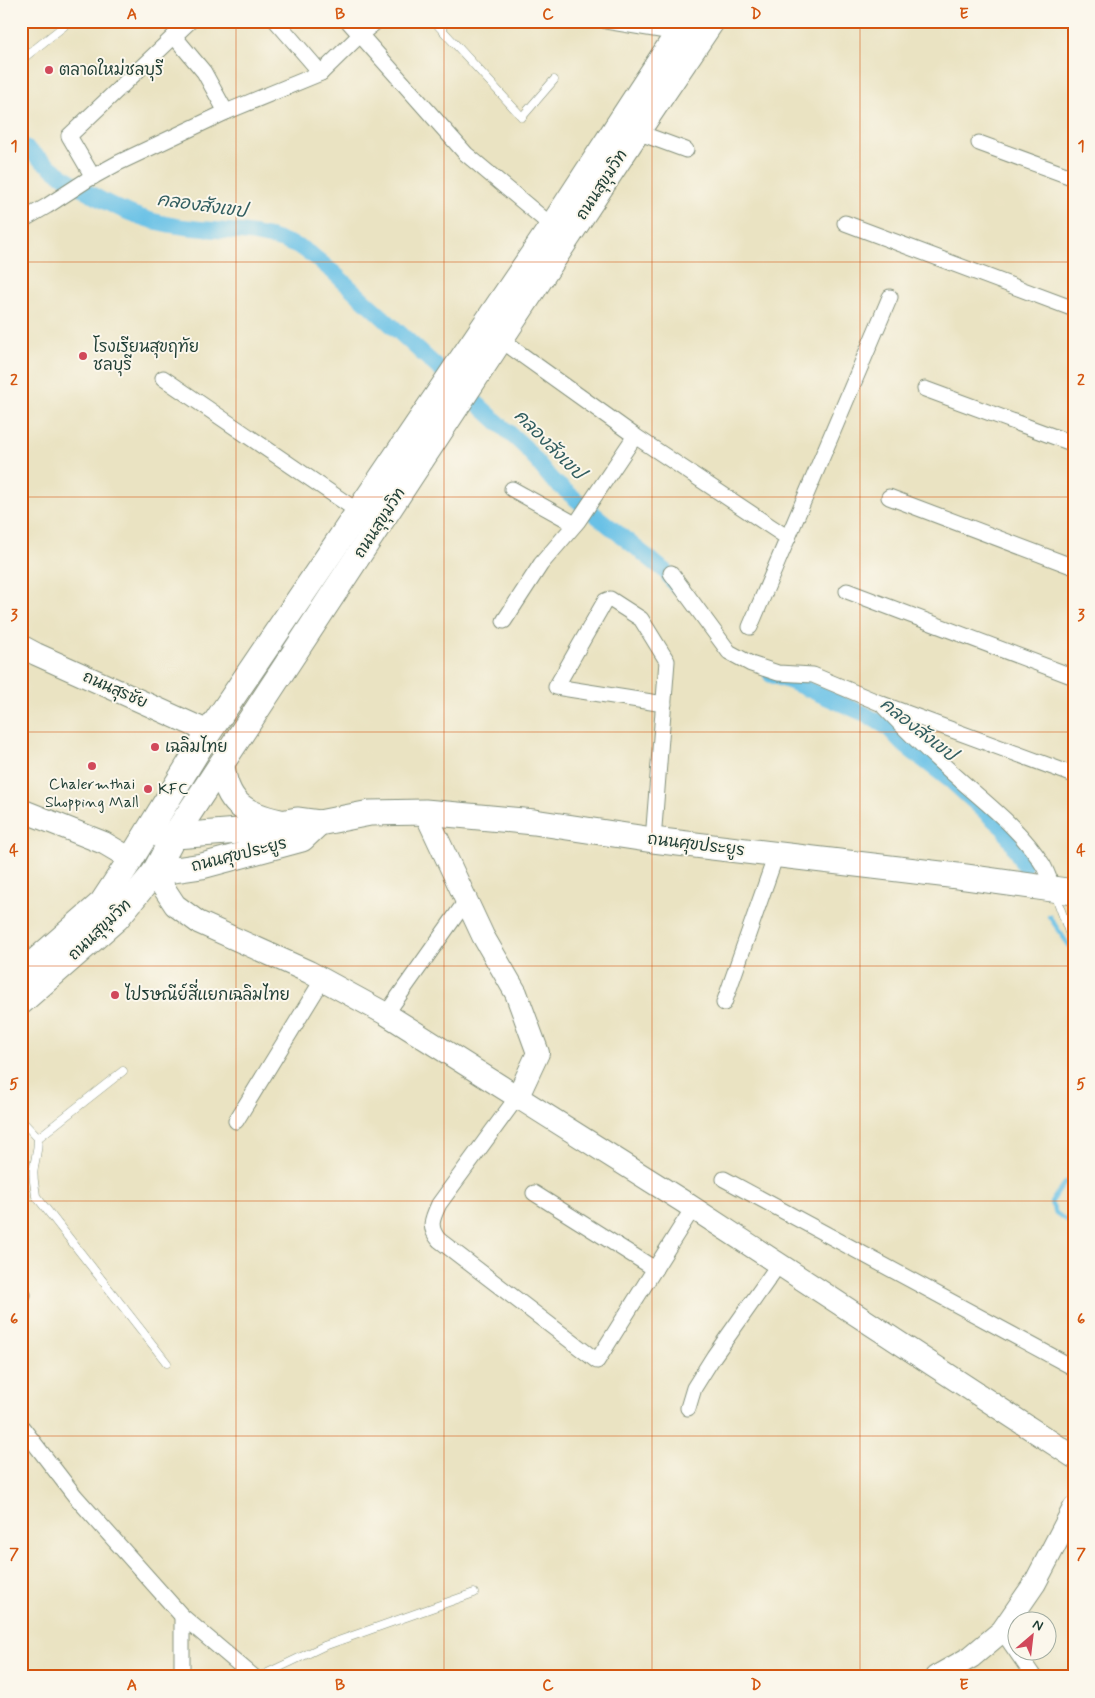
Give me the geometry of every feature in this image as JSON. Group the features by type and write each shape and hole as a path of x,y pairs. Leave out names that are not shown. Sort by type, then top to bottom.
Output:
{"main road":[{"name":"ถนนสุขุมวิท","path":"21,1002 118,918 154,874 174,836 222,765 452,393 556,237 637,132 712,21"},
{"name":"ถนนสุขุมวิท","path":"469,368 500,340 556,237 682,27"},
{"name":"ถนนสุขุมวิท","path":"21,974 102,903 209,732 359,512 452,393"},
{"path":"222,765 223,781 227,791 239,804 254,814 283,822"},
{"name":"ถนนศุขประยูร","path":"137,849 174,836 239,831 297,820 319,823 370,813 425,812 534,822 653,840 1064,891"},
{"name":"ถนนศุขประยูร","path":"154,874 202,866 302,839 319,823"},
{"path":"137,849 154,874"}],"street":[{"path":"90,178 69,136 190,21"},
{"path":"276,21 321,73"},
{"path":"348,21 466,154 556,237"},
{"path":"21,221 90,178 118,164 226,112 321,73 377,21"},
{"path":"606,21 682,27"},
{"path":"174,36 204,72 226,112"},
{"path":"637,132 686,150"},
{"path":"979,143 1074,178"},
{"path":"845,223 1074,309"},
{"path":"750,627 890,297"},
{"path":"500,340 635,436 788,538"},
{"path":"163,378 359,512"},
{"path":"925,389 1074,444"},
{"path":"504,621 541,564 577,522 635,436"},
{"path":"512,489 577,522"},
{"path":"889,497 1074,567"},
{"path":"671,573 729,652 752,664 778,673 813,676 882,704 1074,774"},
{"path":"847,591 1074,678"},
{"path":"653,840 664,704 667,661 641,619 610,599 605,601 556,687 664,704"},
{"name":"ถนนสุรชัย","path":"21,646 209,732"},
{"path":"882,704 913,737 949,771 981,797 1018,834 1064,891"},
{"path":"21,810 104,843 137,849"},
{"path":"425,812 483,936 516,993 538,1053 518,1096 439,1204 432,1218 432,1232 439,1240 597,1361 693,1208"},
{"path":"724,1003 776,855"},
{"path":"154,874 175,905 198,922 323,979 386,1014 693,1208 1074,1457"},
{"path":"386,1014 466,900"},
{"path":"236,1121 323,979"},
{"path":"724,1180 1074,1368"},
{"path":"534,1193 656,1269"},
{"path":"688,1408 694,1388 714,1356 779,1264"},
{"path":"21,1426 75,1496 182,1616 254,1677"},
{"path":"936,1677 971,1657 1002,1631 1035,1583 1074,1508"},
{"path":"182,1616 182,1677"},
{"path":"1002,1631 1034,1677"}],"lane":[{"path":"21,60 64,26 61,21"},
{"path":"434,21 522,117 554,80"},
{"path":"1064,891 1074,946"},
{"path":"38,1138 123,1071"},
{"path":"21,1120 38,1138 38,1154 33,1178 36,1196 167,1363"},
{"path":"259,1677 324,1646 474,1593"}],"waterway":[{"name":"คลองสังเขป","path":"21,144 53,169 89,193 126,212 146,219 182,227 242,232 273,238 310,253 525,447 552,480 665,571 676,586"},
{"name":"คลองสังเขป","path":"771,675 865,714 888,728 905,746 952,782 1004,829 1024,866"},
{"path":"1049,916 1074,953"},
{"path":"1074,1176 1062,1186 1051,1203 1056,1213 1074,1226"}],"place":[{"name":"ตลาดใหม่ชลบุรี","path":"49,70"},
{"name":"โรงเรียนสุขฤทัย ชลบุรี","path":"83,356"},
{"name":"เฉลิมไทย","path":"155,747"},
{"name":"Chalermthai Shopping Mall","path":"92,766"},
{"name":"KFC","path":"148,789"},
{"name":"ไปรษณีย์สี่แยกเฉลิมไทย","path":"115,995"}]}
